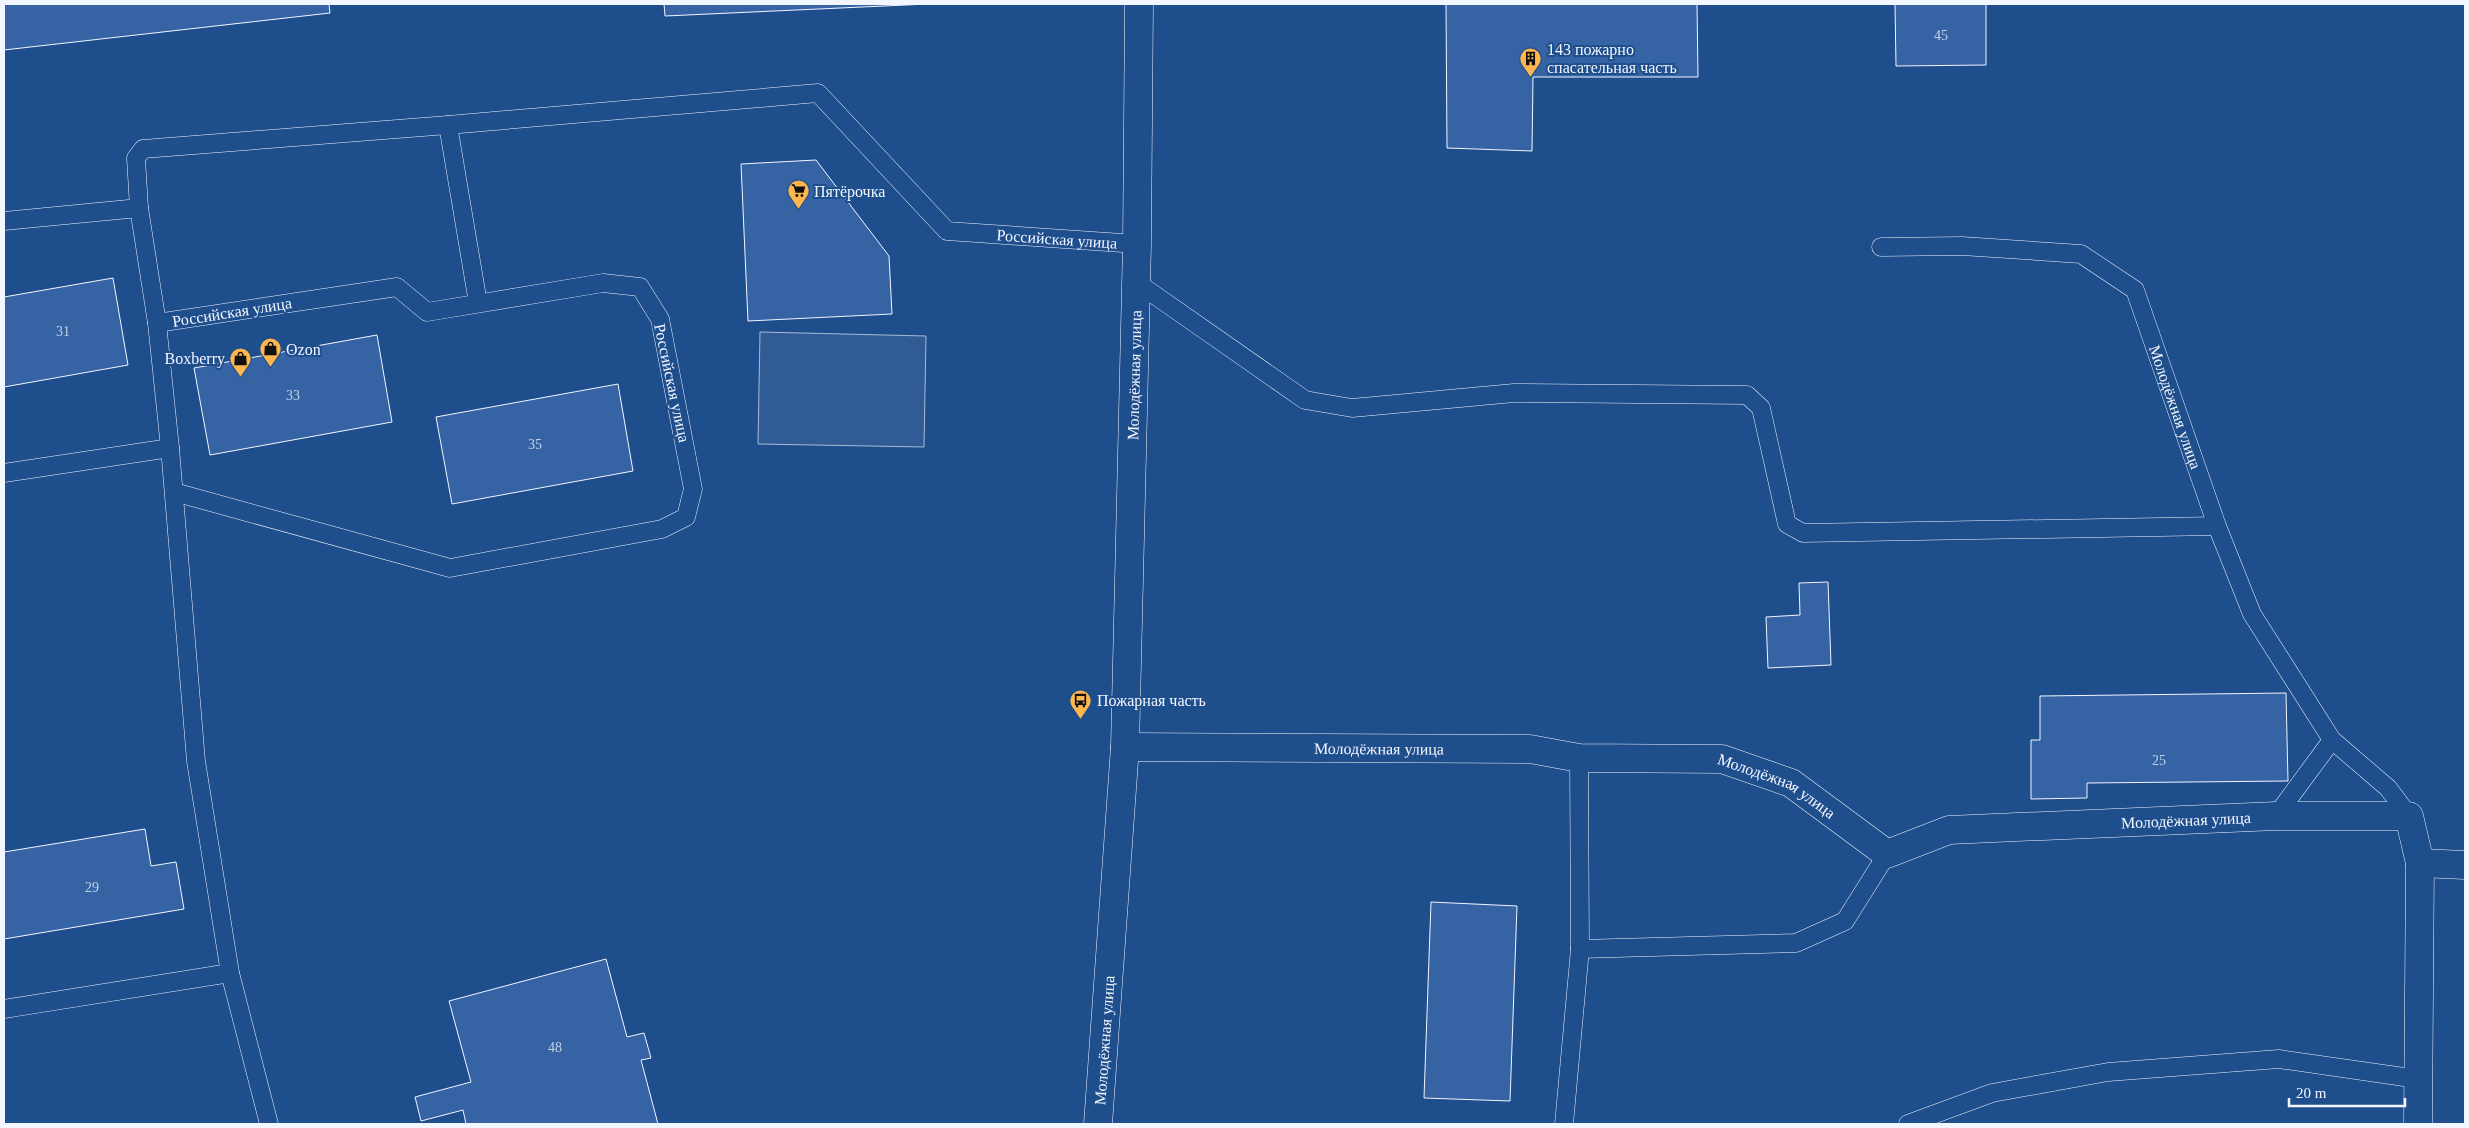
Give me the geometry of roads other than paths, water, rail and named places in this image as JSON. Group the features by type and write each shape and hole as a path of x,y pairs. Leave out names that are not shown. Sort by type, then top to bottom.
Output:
{"street":[{"name":"Молодёжная улица","path":"1098,1124 1125,747 1137,244 1139,4"},
{"name":"Молодёжная улица","path":"1125,747 1530,749 1579,758 1722,759 1791,783 1887,854 1949,830 2276,816 2409,816 2420,863 2418,1124"},
{"path":"2420,863 2465,865"}],"lane":[{"name":"Российская улица","path":"174,492 450,568 662,529 686,518 693,489 660,319 640,286 603,283 427,312 397,287 157,323 140,208 136,158 143,149 818,93 947,231 1137,244"},
{"path":"448,125 478,304"},
{"path":"4,222 140,208"},
{"name":"Молодёжная улица","path":"1881,247 1962,246 2081,254 2135,290 2217,526 2252,614 2332,740 2388,788 2409,816"},
{"path":"1136,282 1304,400 1352,408 1514,393 1747,395 1761,408 1787,524 1803,533 2217,526"},
{"path":"157,323 174,492 196,761 230,973 269,1124"},
{"path":"4,473 170,448"},
{"path":"2276,816 2332,740"},
{"path":"1564,1124 1580,949 1579,758"},
{"path":"1580,949 1796,943 1845,921 1887,854"},
{"path":"4,1009 230,973"},
{"path":"1908,1124 1992,1093 2108,1072 2279,1058 2418,1079"}],"place":[{"name":"143 пожарно спасательная часть","path":"1531,77"},
{"name":"Пятёрочка","path":"798,210"},
{"name":"Ozon","path":"270,368"},
{"name":"Boxberry","path":"241,377"},
{"name":"Пожарная часть","path":"1081,719"}]}
